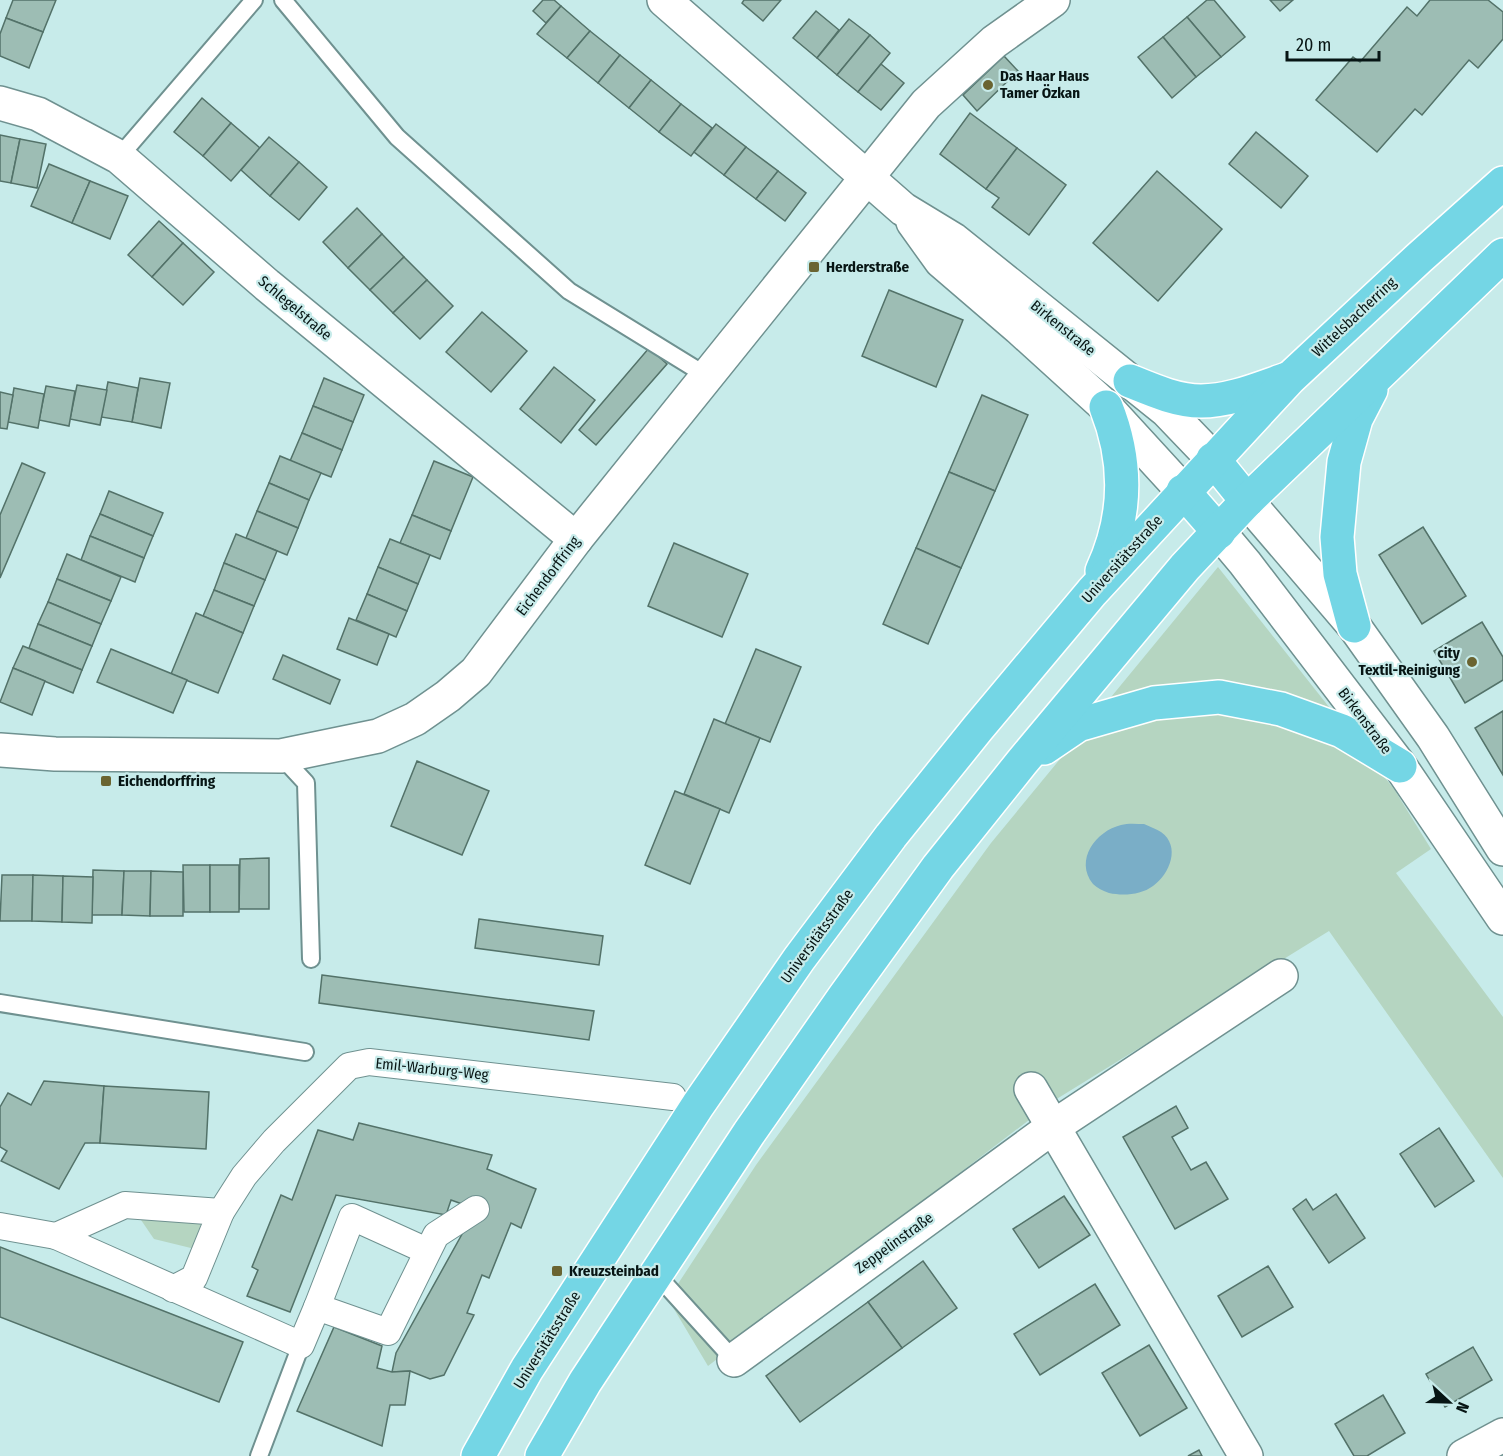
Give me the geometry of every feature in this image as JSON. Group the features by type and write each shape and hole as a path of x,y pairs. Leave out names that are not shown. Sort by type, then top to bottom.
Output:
{"main road":[{"name":"Wittelsbacherring","path":"1213,459 1289,379 1503,183"},
{"path":"542,1456 585,1383 749,1133 938,867 1022,762 1140,620 1247,501 1503,255"},
{"path":"1353,626 1340,574 1337,537 1344,462 1356,419 1380,372"},
{"path":"1130,381 1161,394 1200,401 1233,396 1289,379"},
{"path":"1092,592 1109,554 1120,521 1121,461 1116,433 1106,407"},
{"path":"1213,459 1247,501"},
{"name":"Universitätsstraße","path":"478,1456 527,1369 698,1105 799,959 898,827 970,737 1092,592 1213,459"},
{"path":"1183,491 1219,532"},
{"path":"1022,762 1078,725 1154,703 1219,697 1281,709 1342,731 1400,766"}],"street":[{"name":"Birkenstraße","path":"664,0 819,133 867,179 903,209 954,240 1130,381 1180,423 1213,459"},
{"path":"867,179 926,104 994,42 1053,0"},
{"name":"Schlegelstraße","path":"0,103 38,114 119,157 267,285 576,539"},
{"name":"Eichendorffring","path":"0,750 55,754 281,756 378,735 415,719 448,696 476,672 576,539 867,179"},
{"name":"Birkenstraße","path":"903,209 941,261 1106,407 1183,491"},
{"path":"1247,501 1353,626 1433,738 1503,849"},
{"name":"Birkenstraße","path":"1219,532 1400,766 1503,918"},
{"name":"Zeppelinstraße","path":"734,1360 1053,1127 1281,976"},
{"name":"Emil-Warburg-Weg","path":"174,1289 194,1278 221,1212 244,1176 274,1141 350,1066 369,1062 673,1097"},
{"path":"1031,1089 1246,1456"},
{"path":"56,1236 125,1205 221,1212"},
{"path":"317,1307 388,1332 436,1235 476,1209"},
{"path":"0,1226 56,1236 301,1344 352,1217 428,1251"},
{"path":"1464,1456 1503,1435"}],"lane":[{"path":"119,157 254,0"},
{"path":"283,0 397,137 569,291 707,376"},
{"path":"281,756 306,783 311,959"},
{"path":"0,1003 305,1052"},
{"path":"656,1274 734,1360"},
{"path":"259,1456 301,1344"}],"green space":[{"path":"1218,567 1394,789 1431,849 1396,873 1503,1017 1503,1178 1329,931 1055,1100 708,1366 668,1299 756,1165 991,843"},
{"path":"165,1217 202,1220 195,1249 154,1239 141,1220"}],"water":[{"path":"1144,824 1161,832 1171,845 1171,860 1159,881 1148,889 1132,894 1109,893 1093,884 1086,866 1090,848 1096,840 1103,833 1121,825"}],"building":[{"path":"13,0 56,0 43,32 6,18"},
{"path":"543,0 554,0 561,6 546,23 533,11"},
{"path":"744,0 781,0 763,21 742,3"},
{"path":"1207,0 1214,0 1245,37 1221,57 1187,17"},
{"path":"1270,0 1293,0 1280,11"},
{"path":"1430,0 1488,0 1503,12 1503,39 1478,68 1469,60 1422,115 1415,109 1377,152 1316,100 1353,57 1360,62 1407,7 1417,16"},
{"path":"561,6 590,31 567,58 537,34"},
{"path":"816,11 839,30 817,58 793,38"},
{"path":"1187,17 1221,57 1196,77 1163,37"},
{"path":"6,18 43,32 29,68 0,56 0,34"},
{"path":"849,19 870,35 837,75 817,58"},
{"path":"590,31 620,55 598,83 567,58"},
{"path":"870,35 890,53 858,92 837,75"},
{"path":"1163,37 1196,77 1172,98 1138,57"},
{"path":"620,55 651,80 629,108 598,83"},
{"path":"1004,56 1018,71 977,111 963,95"},
{"path":"881,64 904,83 881,110 858,92"},
{"path":"651,80 681,104 659,132 629,108"},
{"path":"202,98 231,123 203,156 174,132"},
{"path":"681,104 712,128 691,156 659,132"},
{"path":"970,113 1017,148 986,189 940,154"},
{"path":"231,123 260,148 231,181 203,156"},
{"path":"716,124 746,147 724,175 694,152"},
{"path":"1256,132 1308,176 1281,208 1229,164"},
{"path":"0,135 20,139 11,183 0,181"},
{"path":"269,137 299,162 270,196 241,170"},
{"path":"20,139 46,144 37,188 11,183"},
{"path":"746,147 778,171 756,199 724,175"},
{"path":"1017,148 1066,185 1029,235 992,207 999,198 986,189"},
{"path":"299,162 327,187 299,220 270,196"},
{"path":"49,164 90,181 72,223 31,206"},
{"path":"778,171 806,193 785,221 756,199"},
{"path":"1157,171 1222,229 1158,301 1093,243"},
{"path":"90,181 128,196 110,239 72,223"},
{"path":"357,208 382,234 348,268 323,242"},
{"path":"159,221 183,243 152,277 128,255"},
{"path":"382,234 404,257 370,290 348,268"},
{"path":"183,243 214,272 183,305 152,277"},
{"path":"404,257 427,280 393,313 370,290"},
{"path":"427,280 453,306 420,339 393,313"},
{"path":"889,290 963,320 936,387 862,356"},
{"path":"482,312 527,351 491,392 446,352"},
{"path":"649,348 667,364 596,445 579,430"},
{"path":"554,367 595,400 561,443 520,409"},
{"path":"140,378 170,383 161,428 132,422"},
{"path":"324,378 364,395 353,422 313,406"},
{"path":"108,382 138,388 132,422 101,417"},
{"path":"77,385 107,390 100,425 70,419"},
{"path":"46,386 75,391 69,426 39,420"},
{"path":"14,388 44,394 38,428 8,422"},
{"path":"0,392 13,395 7,429 0,428"},
{"path":"982,395 1028,415 995,491 949,472"},
{"path":"313,406 353,422 342,450 302,433"},
{"path":"302,433 342,450 331,477 290,461"},
{"path":"280,456 321,473 309,500 269,483"},
{"path":"434,461 473,477 451,531 412,515"},
{"path":"22,463 45,473 0,578 0,515"},
{"path":"949,472 995,491 961,568 916,548"},
{"path":"269,483 309,500 298,528 257,511"},
{"path":"109,491 163,513 153,536 100,514"},
{"path":"257,511 298,528 287,555 246,538"},
{"path":"100,514 153,536 144,558 90,536"},
{"path":"412,515 451,531 440,559 400,543"},
{"path":"1423,527 1466,596 1422,624 1379,555"},
{"path":"236,534 277,551 265,580 224,563"},
{"path":"90,536 144,558 135,582 81,560"},
{"path":"390,539 430,555 418,584 378,567"},
{"path":"674,543 748,574 722,637 648,606"},
{"path":"916,548 961,568 928,644 883,624"},
{"path":"67,554 121,577 111,601 57,579"},
{"path":"224,563 265,580 254,606 214,590"},
{"path":"378,567 418,584 407,611 367,594"},
{"path":"57,579 111,601 101,624 48,602"},
{"path":"214,590 254,606 243,633 203,616"},
{"path":"367,594 407,611 396,637 356,620"},
{"path":"48,602 101,624 92,646 38,624"},
{"path":"196,613 243,633 218,693 171,674"},
{"path":"349,618 389,634 377,665 337,649"},
{"path":"1482,622 1503,657 1503,680 1465,703 1434,651"},
{"path":"38,624 92,646 82,670 29,648"},
{"path":"23,646 82,670 73,693 13,668"},
{"path":"111,649 187,680 173,713 97,682"},
{"path":"756,649 801,667 770,742 725,724"},
{"path":"283,655 340,680 330,704 273,679"},
{"path":"13,668 45,681 32,715 0,702"},
{"path":"1503,711 1503,775 1475,728"},
{"path":"714,719 760,738 729,813 684,794"},
{"path":"417,761 489,791 462,855 391,826"},
{"path":"675,791 720,809 690,884 645,865"},
{"path":"269,858 269,909 239,909 240,859"},
{"path":"183,865 210,865 210,912 184,912"},
{"path":"210,865 239,865 239,912 210,912"},
{"path":"93,870 124,871 122,915 92,915"},
{"path":"124,871 151,871 150,916 122,915"},
{"path":"151,871 183,872 183,916 150,916"},
{"path":"2,875 33,875 32,921 0,921"},
{"path":"33,875 63,876 62,922 32,921"},
{"path":"63,876 93,877 92,923 62,922"},
{"path":"479,919 603,936 599,965 475,948"},
{"path":"322,975 594,1011 589,1040 319,1003"},
{"path":"44,1081 104,1086 100,1143 85,1143 59,1189 1,1161 7,1151 0,1147 0,1107 8,1093 31,1105"},
{"path":"104,1086 209,1092 206,1149 100,1143"},
{"path":"1176,1106 1188,1128 1172,1137 1191,1170 1206,1162 1228,1199 1175,1229 1123,1137"},
{"path":"359,1123 492,1155 487,1169 536,1189 521,1228 511,1223 489,1278 482,1275 467,1313 474,1315 444,1375 430,1379 410,1371 392,1372 396,1353 476,1209 451,1200 446,1215 336,1195 290,1312 247,1296 258,1270 252,1267 281,1195 292,1200 318,1130 353,1140"},
{"path":"1439,1128 1474,1181 1435,1207 1400,1154"},
{"path":"1336,1194 1365,1238 1329,1263 1293,1209 1306,1199 1313,1210"},
{"path":"1064,1196 1090,1235 1039,1268 1013,1229"},
{"path":"0,1247 243,1342 219,1402 0,1317"},
{"path":"923,1261 957,1308 902,1348 868,1302"},
{"path":"1268,1266 1293,1307 1242,1337 1218,1296"},
{"path":"1095,1284 1120,1325 1040,1375 1014,1334"},
{"path":"868,1302 902,1348 800,1422 766,1376"},
{"path":"334,1327 382,1346 377,1368 392,1372 410,1371 405,1405 390,1405 382,1446 297,1411"},
{"path":"1149,1345 1187,1408 1140,1436 1102,1373"},
{"path":"1473,1347 1492,1380 1445,1407 1426,1374"},
{"path":"1383,1395 1405,1433 1367,1456 1354,1456 1335,1424"},
{"path":"1199,1450 1202,1456 1188,1456"}],"place":[{"name":"Das Haar Haus Tamer Özkan","path":"988,85"},
{"name":"Herderstraße","path":"814,267"},
{"name":"city Textil-Reinigung","path":"1472,662"},
{"name":"Eichendorffring","path":"106,781"},
{"name":"Kreuzsteinbad","path":"557,1271"}]}
